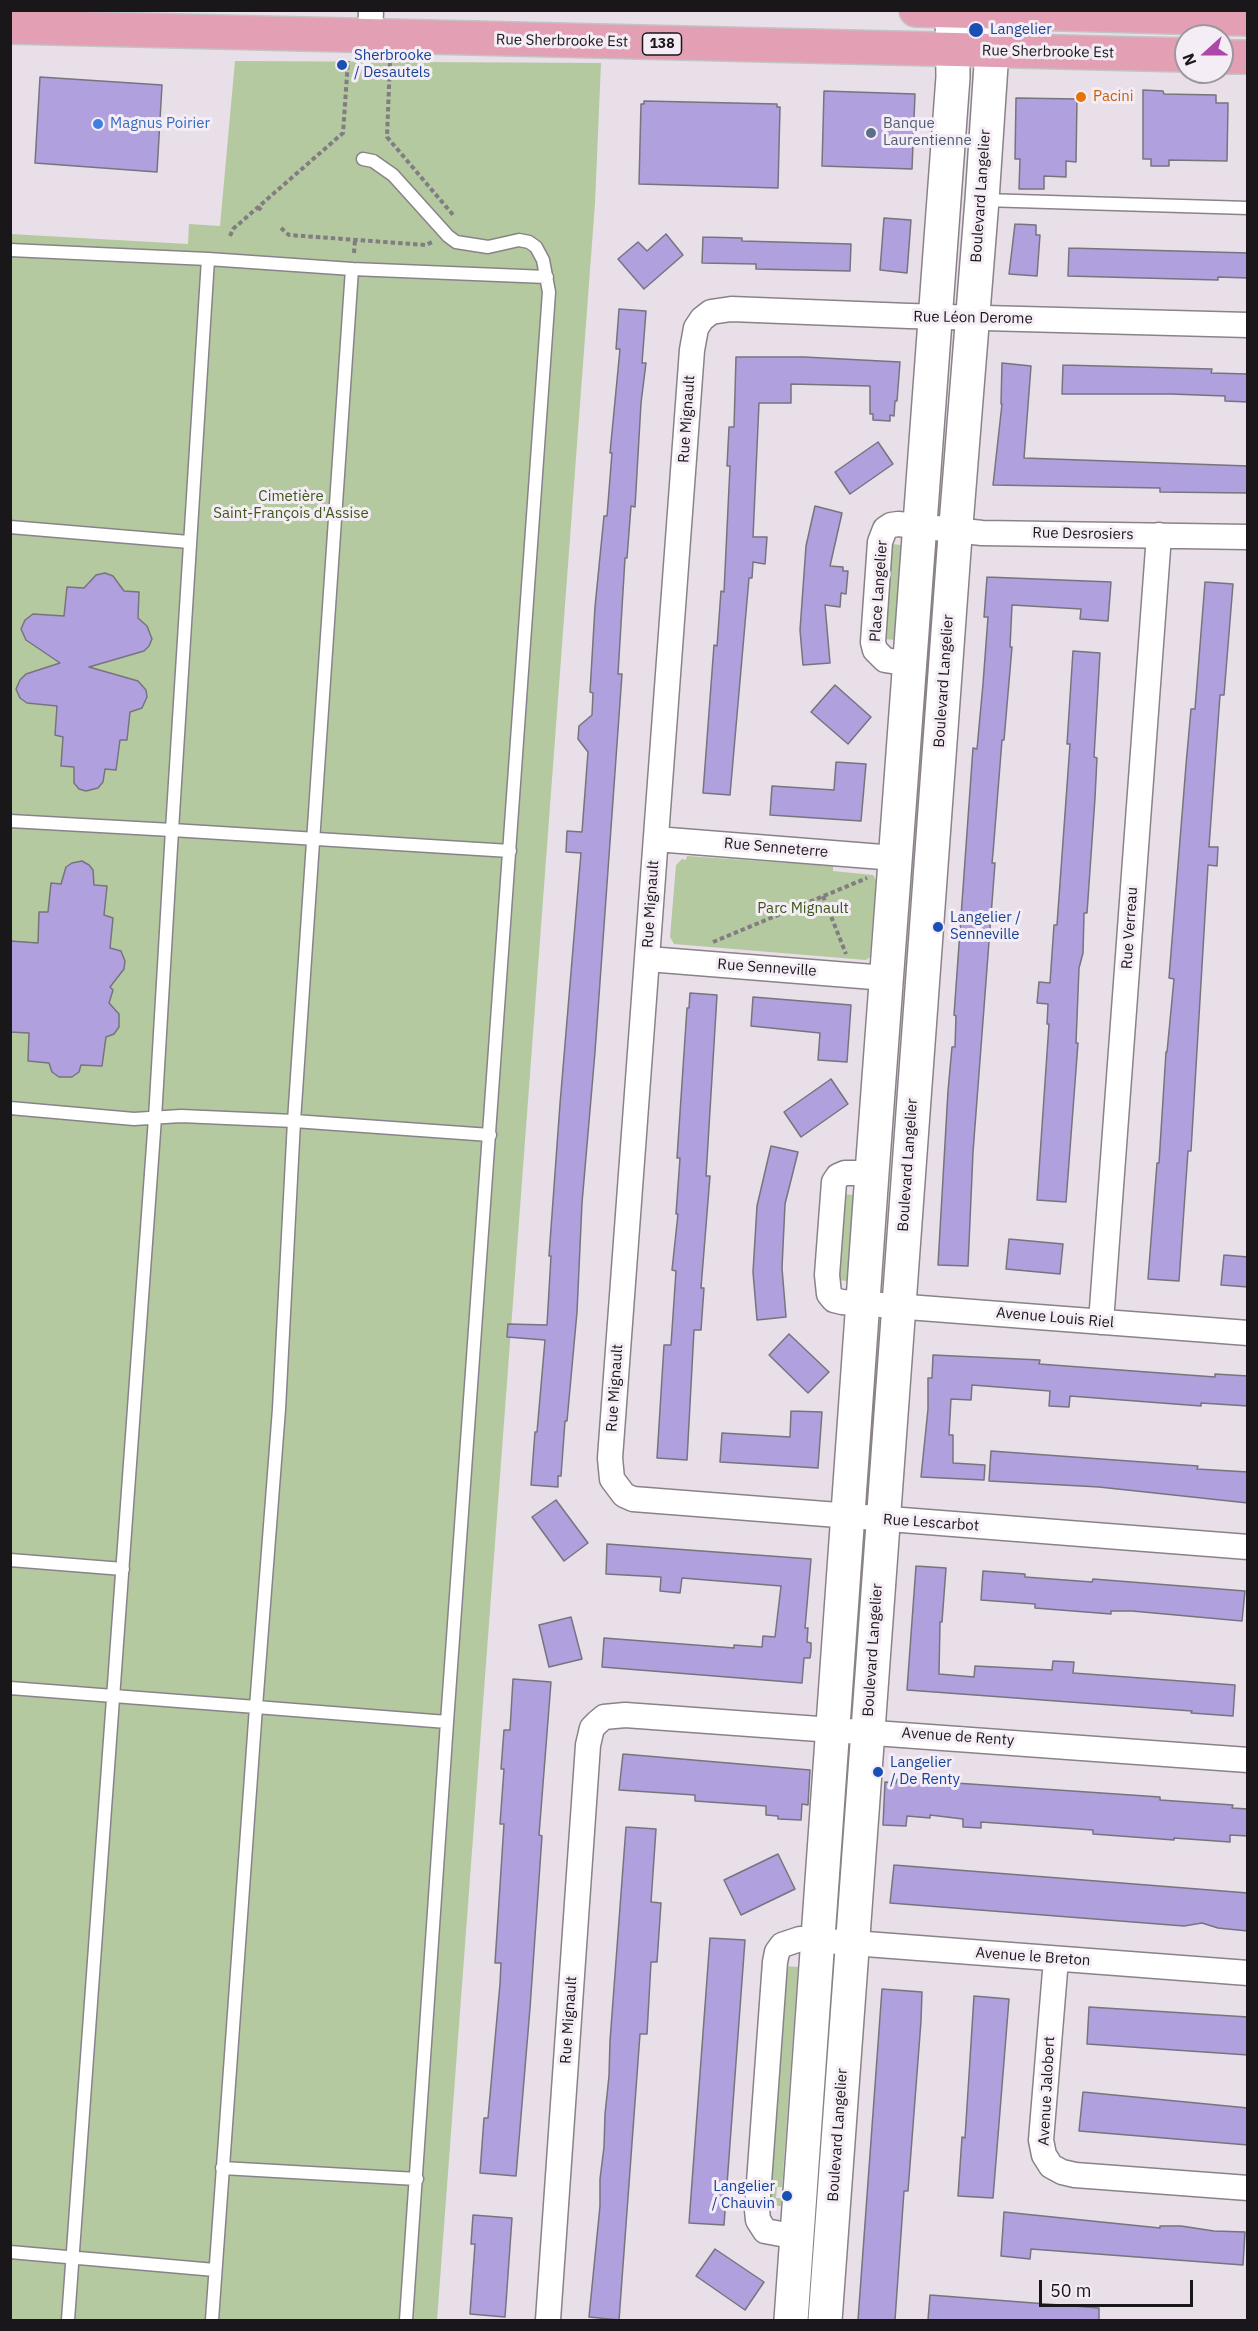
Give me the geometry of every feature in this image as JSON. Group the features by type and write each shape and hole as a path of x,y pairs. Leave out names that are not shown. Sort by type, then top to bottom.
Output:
{"main road":[{"path":"916,10 1248,19"},
{"path":"791,2320 886,978 886,866 910,664 954,50 952,11"},
{"name":"Boulevard Langelier","path":"825,2320 955,530 982,200 992,50 991,12"},
{"name":"Rue Sherbrooke Est","path":"10,27 221,27 370,39 992,50 1174,56"}],"street":[{"name":"Rue Léon Derome","path":"702,319 711,312 731,309 1248,325"},
{"name":"Rue Mignault","path":"618,1489 612,1479 610,1458 692,350 696,327 702,319"},
{"name":"Rue Desrosiers","path":"919,527 982,533 1248,537"},
{"name":"Rue Verreau","path":"1101,1322 1160,535"},
{"name":"Rue Senneterre","path":"656,839 886,866"},
{"name":"Rue Senneville","path":"648,959 886,978"},
{"name":"Avenue Louis Riel","path":"863,1304 1248,1333"},
{"name":"Rue Lescarbot","path":"618,1489 624,1495 639,1499 1248,1547"},
{"name":"Avenue de Renty","path":"598,1722 604,1717 625,1714 1248,1760"},
{"name":"Rue Mignault","path":"548,2320 588,1745 592,1728 598,1722"},
{"name":"Avenue le Breton","path":"818,1940 1248,1973"},
{"name":"Avenue Jalobert","path":"1056,1959 1041,2140 1044,2155 1051,2166 1075,2175 1248,2188"}],"lane":[{"path":"363,159 373,161 393,175 456,242 488,247 519,240 529,242 536,247 547,277 549,319 406,2320"},
{"path":"982,200 1248,208"},
{"path":"10,250 208,259 352,269 547,277"},
{"path":"68,2320 155,1118 208,259"},
{"path":"212,2320 279,1409 294,1121 352,269"},
{"path":"10,527 189,542"},
{"path":"10,821 510,851"},
{"path":"10,1108 134,1119 181,1116 294,1121 490,1135"},
{"path":"10,1560 123,1569"},
{"path":"10,1688 447,1722"},
{"path":"222,2168 417,2179"},
{"path":"10,2252 215,2270"}],"path":[{"path":"230,236 233,229 343,133 370,39"},
{"path":"370,39 387,137 451,212 454,222"},
{"path":"258,207 263,213"},
{"path":"281,228 289,235 355,240 426,245 435,239"},
{"path":"354,253 355,240"},
{"path":"707,945 823,896 886,866"},
{"path":"823,896 850,962"}],"green space":[{"name":"Cimetière Saint-François d'Assise","path":"235,61 601,63 595,203 437,2320 11,2320 10,234 188,244 189,224 220,226"},
{"path":"892,544 901,545 894,640 885,639"},
{"name":"Parc Mignault","path":"687,856 833,866 833,871 873,875 876,880 870,957 866,960 674,944 670,937 676,865 682,859 686,860"},
{"path":"843,1194 853,1195 848,1281 838,1280"},
{"path":"786,1966 798,1967 782,2187 777,2187 776,2198 781,2198 781,2206 768,2205"}],"building":[{"name":"Magnus Poirier","path":"40,77 162,85 157,172 35,163"},
{"path":"1143,90 1163,91 1164,94 1216,95 1216,103 1228,103 1227,161 1169,160 1169,166 1151,166 1151,159 1143,159"},
{"path":"824,91 915,94 912,169 822,166"},
{"path":"1016,98 1077,99 1076,162 1066,161 1066,177 1044,176 1044,189 1019,189 1020,159 1015,159"},
{"path":"644,101 777,104 777,107 780,107 778,188 639,184 641,104 644,104"},
{"path":"884,218 911,220 907,273 880,270"},
{"path":"1015,224 1036,225 1036,235 1040,235 1037,276 1009,274"},
{"path":"666,234 683,255 644,289 618,259 638,242 647,251"},
{"path":"703,237 742,238 742,241 851,244 850,271 756,269 756,264 702,263"},
{"path":"1069,248 1248,253 1248,278 1218,277 1218,280 1068,276"},
{"path":"619,309 646,311 642,363 646,363 641,403 635,507 631,506 627,558 625,558 618,674 622,674 582,1203 577,1312 567,1421 565,1421 561,1476 558,1476 558,1487 531,1485 545,1340 507,1337 508,1324 547,1325 551,1256 549,1256 581,853 566,852 567,831 582,832 588,752 578,739 579,726 592,715 593,693 590,692 595,607 604,516 607,516 612,453 610,453 620,349 616,349"},
{"path":"736,357 804,357 900,362 897,401 895,401 894,416 890,415 890,421 873,420 873,414 870,414 870,386 791,384 791,403 759,403 753,537 767,537 765,564 753,562 752,578 749,578 730,795 703,793 714,645 717,646 721,591 724,592 730,466 727,466 729,427 734,427"},
{"path":"1002,363 1031,366 1024,458 1248,466 1248,493 1160,492 1160,488 993,485 1002,404"},
{"path":"1063,365 1212,369 1211,373 1248,374 1248,402 1225,401 1225,396 1062,394"},
{"path":"878,442 893,464 850,494 835,472"},
{"path":"815,506 842,513 830,566 843,567 843,571 848,571 846,594 841,593 840,607 825,605 830,663 803,665 800,630 806,546"},
{"path":"105,573 113,576 124,591 139,592 138,618 147,626 152,639 144,651 89,667 138,681 146,690 147,697 142,708 130,712 127,740 120,740 116,770 105,769 103,782 98,788 86,791 79,789 74,783 74,767 61,766 63,737 55,735 57,706 27,703 20,698 16,689 26,674 60,663 26,640 21,629 25,620 33,614 64,616 67,587 84,588 96,575"},
{"path":"987,577 1111,582 1108,621 1080,619 1081,609 1012,605 1010,647 1012,647 992,863 995,863 973,1152 968,1266 938,1265 948,1091 952,1047 955,1047 956,1016 954,1015 973,748 977,749 988,617 984,617"},
{"path":"1205,582 1233,584 1224,695 1220,695 1209,847 1218,847 1217,866 1208,865 1191,1151 1188,1151 1179,1281 1148,1279 1174,979 1169,978 1186,765 1191,709 1195,709"},
{"path":"1073,651 1100,653 1094,757 1097,758 1095,798 1087,913 1084,913 1083,953 1079,968 1076,1043 1078,1043 1066,1202 1037,1200 1049,1024 1047,1024 1048,1004 1037,1003 1039,982 1050,983 1054,925 1057,925 1070,744 1067,744"},
{"path":"835,685 871,717 848,744 811,712"},
{"path":"836,762 866,764 861,821 770,815 772,786 834,790"},
{"path":"82,861 93,870 94,885 107,886 104,915 113,918 110,948 121,951 125,961 124,969 110,987 113,990 109,1003 119,1014 119,1027 114,1034 106,1037 102,1066 81,1065 79,1072 72,1077 59,1077 52,1072 49,1063 28,1061 29,1033 10,1032 10,941 38,943 39,912 48,912 51,883 61,884 66,867"},
{"path":"690,993 717,995 706,1176 710,1176 701,1288 704,1288 701,1330 694,1330 687,1460 657,1458 664,1345 671,1345 676,1271 672,1270 678,1214 676,1214 680,1158 677,1158 687,1008 689,1008"},
{"path":"753,997 851,1005 847,1062 818,1060 820,1033 751,1026"},
{"path":"831,1079 848,1104 801,1137 784,1112"},
{"path":"771,1146 798,1152 785,1204 782,1268 786,1317 757,1320 753,1272 757,1206"},
{"path":"1009,1239 1063,1244 1060,1274 1006,1269"},
{"path":"1224,1255 1248,1257 1248,1287 1221,1285"},
{"path":"789,1334 829,1372 808,1393 769,1355"},
{"path":"933,1355 1040,1360 1039,1364 1215,1377 1215,1374 1248,1376 1248,1406 1201,1403 1201,1406 1070,1396 1069,1407 1049,1406 1050,1391 972,1385 971,1400 951,1399 949,1435 953,1435 953,1463 985,1465 984,1480 921,1477 928,1409 928,1378 932,1378"},
{"path":"791,1411 822,1412 818,1468 720,1462 722,1433 790,1437"},
{"path":"991,1451 1198,1466 1197,1469 1248,1472 1248,1503 1099,1487 989,1481"},
{"path":"556,1500 588,1543 564,1561 532,1517"},
{"path":"607,1544 811,1559 805,1628 808,1628 807,1642 811,1643 811,1651 810,1658 804,1658 802,1683 602,1667 604,1638 734,1648 734,1645 762,1647 763,1636 775,1637 781,1586 682,1578 680,1593 660,1591 661,1577 606,1574"},
{"path":"916,1566 946,1568 942,1622 940,1622 939,1674 974,1677 975,1666 1052,1670 1053,1661 1074,1662 1073,1673 1235,1685 1233,1716 907,1690"},
{"path":"983,1571 1025,1574 1025,1577 1092,1582 1093,1579 1245,1591 1242,1621 1132,1611 1111,1611 1111,1614 1035,1608 1035,1604 981,1600"},
{"path":"571,1617 582,1659 549,1667 539,1625"},
{"path":"513,1679 551,1682 539,1835 542,1836 530,2008 516,2176 480,2173 484,2118 488,2118 500,1984 501,1963 495,1963 504,1824 500,1824 504,1769 501,1769 504,1730 510,1730"},
{"path":"623,1754 810,1770 808,1805 802,1804 801,1820 778,1819 778,1816 766,1815 766,1806 695,1801 695,1795 619,1790"},
{"path":"897,1779 1160,1797 1160,1800 1233,1805 1232,1808 1248,1809 1248,1836 1230,1835 1230,1842 1093,1834 1093,1830 981,1822 981,1828 963,1827 963,1819 930,1815 930,1818 907,1816 906,1826 883,1825 885,1782 896,1783"},
{"path":"626,1827 656,1829 651,1902 661,1903 657,1962 651,1962 647,2034 640,2034 619,2320 589,2317 600,2206 600,2179"},
{"path":"778,1854 795,1889 741,1915 724,1880"},
{"path":"894,1865 1248,1893 1248,1931 1218,1928 1202,1923 1184,1926 890,1903"},
{"path":"710,1938 745,1940 724,2225 689,2223"},
{"path":"882,1989 922,1992 921,2021 908,2191 904,2191 895,2320 858,2320"},
{"path":"974,1996 1009,1999 993,2198 958,2196 962,2137 965,2138"},
{"path":"1089,2007 1248,2017 1248,2055 1087,2044"},
{"path":"1083,2092 1248,2108 1248,2145 1079,2131"},
{"path":"1004,2212 1160,2228 1160,2226 1181,2226 1214,2231 1245,2232 1243,2265 1031,2249 1030,2259 1001,2256"},
{"path":"473,2215 512,2218 505,2317 470,2314 475,2244 471,2244"},
{"path":"715,2249 764,2282 745,2310 696,2276"},
{"path":"930,2295 1099,2308 1099,2320 928,2320"}],"place":[{"name":"Langelier","path":"976,30"},
{"name":"Sherbrooke / Desautels","path":"342,65"},
{"name":"Pacini","path":"1081,97"},
{"name":"Magnus Poirier","path":"98,124"},
{"name":"Banque Laurentienne","path":"871,133"},
{"name":"Langelier / Senneville","path":"938,927"},
{"name":"Langelier / De Renty","path":"878,1772"},
{"name":"Langelier / Chauvin","path":"787,2196"}]}
